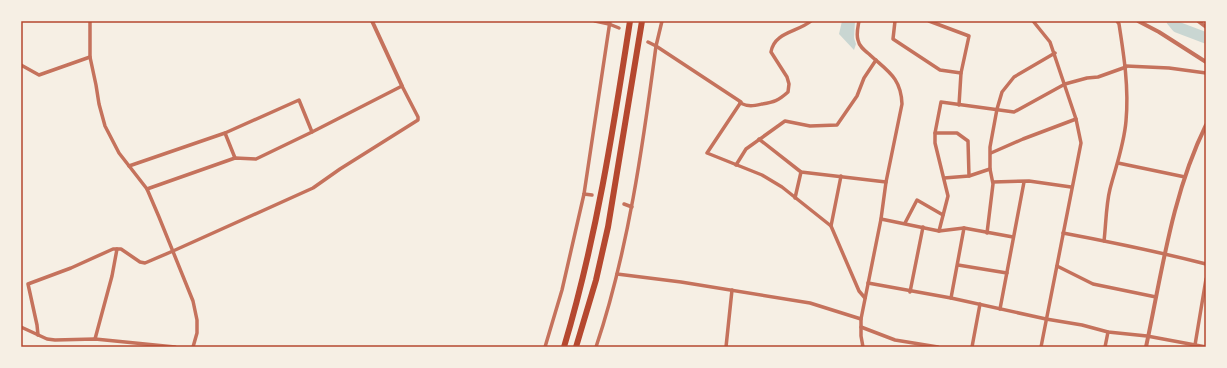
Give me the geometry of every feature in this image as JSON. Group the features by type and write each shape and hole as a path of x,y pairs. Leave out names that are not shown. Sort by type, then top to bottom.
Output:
{"highway":[{"path":"564,347 596,224 608,160 630,21"},
{"path":"576,347 596,280 608,227 642,21"}],"street":[{"path":"90,21 90,57 105,126 119,153 147,189 193,301 197,320 197,333 193,347"},
{"path":"38,335 28,284 71,268 113,249 121,249 140,262 145,263 313,188 340,169 418,120 418,117 372,21"},
{"path":"595,21 610,22 619,28"},
{"path":"596,347 604,325 632,207 656,46 662,21"},
{"path":"648,42 741,102 740,103 750,107 778,100 788,92 789,81 771,52 772,47 781,36 812,21"},
{"path":"859,21 858,39 861,47 894,77 902,94 902,104 861,319 861,336 863,347"},
{"path":"895,21 894,39 940,70 961,73"},
{"path":"929,21 969,36 961,73 959,105"},
{"path":"1033,21 1050,42 1066,84 1081,143 1041,347"},
{"path":"1104,241 1109,191 1118,163 1126,122 1126,66 1119,24 1117,21"},
{"path":"1138,21 1159,32 1206,62"},
{"path":"1198,21 1206,27"},
{"path":"545,347 562,290 584,194 610,22"},
{"path":"987,232 992,201 993,182 990,169 990,147 997,109 1002,92 1014,77 1054,53"},
{"path":"21,65 39,75 90,57"},
{"path":"736,164 746,149 785,121 810,126 837,125 856,96 864,78 876,60"},
{"path":"939,231 948,196 935,143 935,133 941,102 1014,112 1066,84 1087,78 1098,77 1126,66 1169,68 1206,73"},
{"path":"147,189 235,158 256,159 402,86"},
{"path":"129,166 225,133 299,100 312,132"},
{"path":"740,103 707,153 762,175 832,226 859,291 865,298"},
{"path":"991,153 1076,119"},
{"path":"1146,347 1156,297 1185,176 1206,125"},
{"path":"225,133 235,158"},
{"path":"935,133 957,133 968,141 968,176"},
{"path":"759,139 801,172 886,182"},
{"path":"1118,163 1185,176"},
{"path":"944,178 968,176 990,169"},
{"path":"795,198 801,172"},
{"path":"832,226 841,176"},
{"path":"993,182 1029,181 1071,188"},
{"path":"1000,309 1024,182"},
{"path":"584,194 592,195"},
{"path":"905,223 917,200 943,215"},
{"path":"624,204 632,207"},
{"path":"881,218 939,231 964,228 1013,237"},
{"path":"910,292 923,227"},
{"path":"950,298 958,265 964,228"},
{"path":"1063,234 1166,254 1206,264"},
{"path":"95,339 112,276 117,249"},
{"path":"958,265 1006,273"},
{"path":"1057,266 1093,284 1156,297"},
{"path":"617,274 810,302 861,319"},
{"path":"1195,345 1204,301 1206,279"},
{"path":"868,283 980,304 1046,319 1082,325 1108,332 1206,347"},
{"path":"726,347 732,290"},
{"path":"972,347 980,304"},
{"path":"21,327 47,340 95,339 133,345 175,347"},
{"path":"861,327 895,340 938,347"},
{"path":"1105,347 1108,332"}],"shaded area":[{"path":"842,21 855,21 854,38 856,44 854,50 839,34"}],"waterway":[{"path":"1172,21 1177,27 1206,38"}]}
